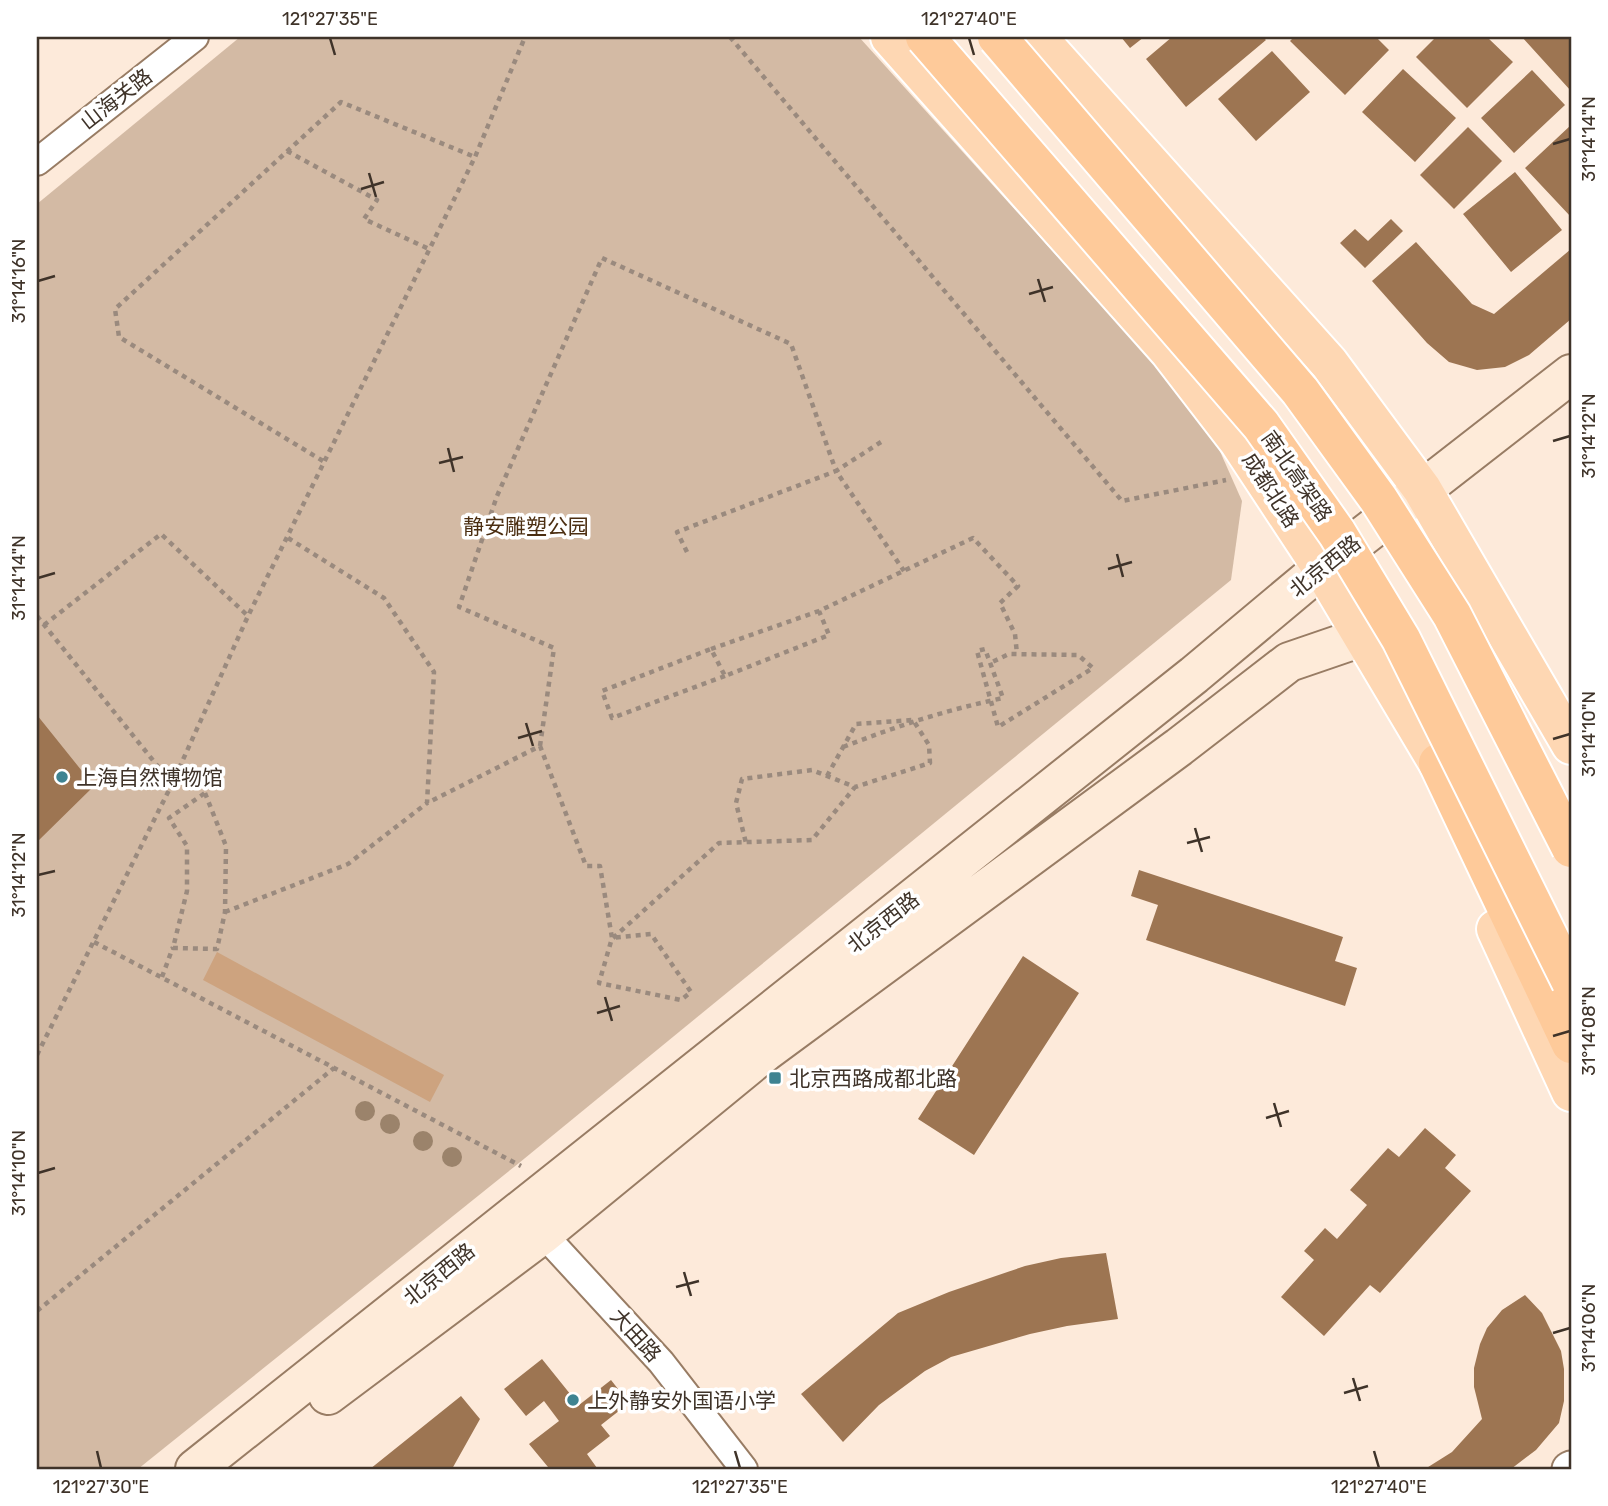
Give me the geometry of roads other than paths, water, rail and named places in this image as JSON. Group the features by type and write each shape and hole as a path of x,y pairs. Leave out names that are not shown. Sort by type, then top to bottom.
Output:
{"highway":[{"name":"南北高架路","path":"925,37 1261,425 1337,533 1401,639 1565,995"},
{"path":"997,37 1300,391 1379,500 1452,615 1571,848"},
{"path":"1438,763 1565,995 1571,1044"}],"main road":[{"name":"成都北路","path":"890,37 1169,351 1240,442 1321,568 1438,763"},
{"path":"1037,37 1329,363 1422,489 1571,745"},
{"name":"北京西路","path":"195,1469 269,1410 532,1222 553,1183 1183,684 1321,568 1571,374"},
{"path":"532,1222 1179,747 1289,662 1362,637"},
{"path":"1438,763 1444,815 1571,1092"}],"street":[{"name":"山海关路","path":"37,162 195,37"},
{"name":"大田路","path":"532,1222 662,1362 744,1469"}],"place":[{"name":"上海自然博物馆","path":"62,777"},
{"name":"北京西路成都北路","path":"775,1078"},
{"name":"上外静安外国语小学","path":"573,1400"}],"park label":[{"name":"静安雕塑公园","path":"526,526"}]}
